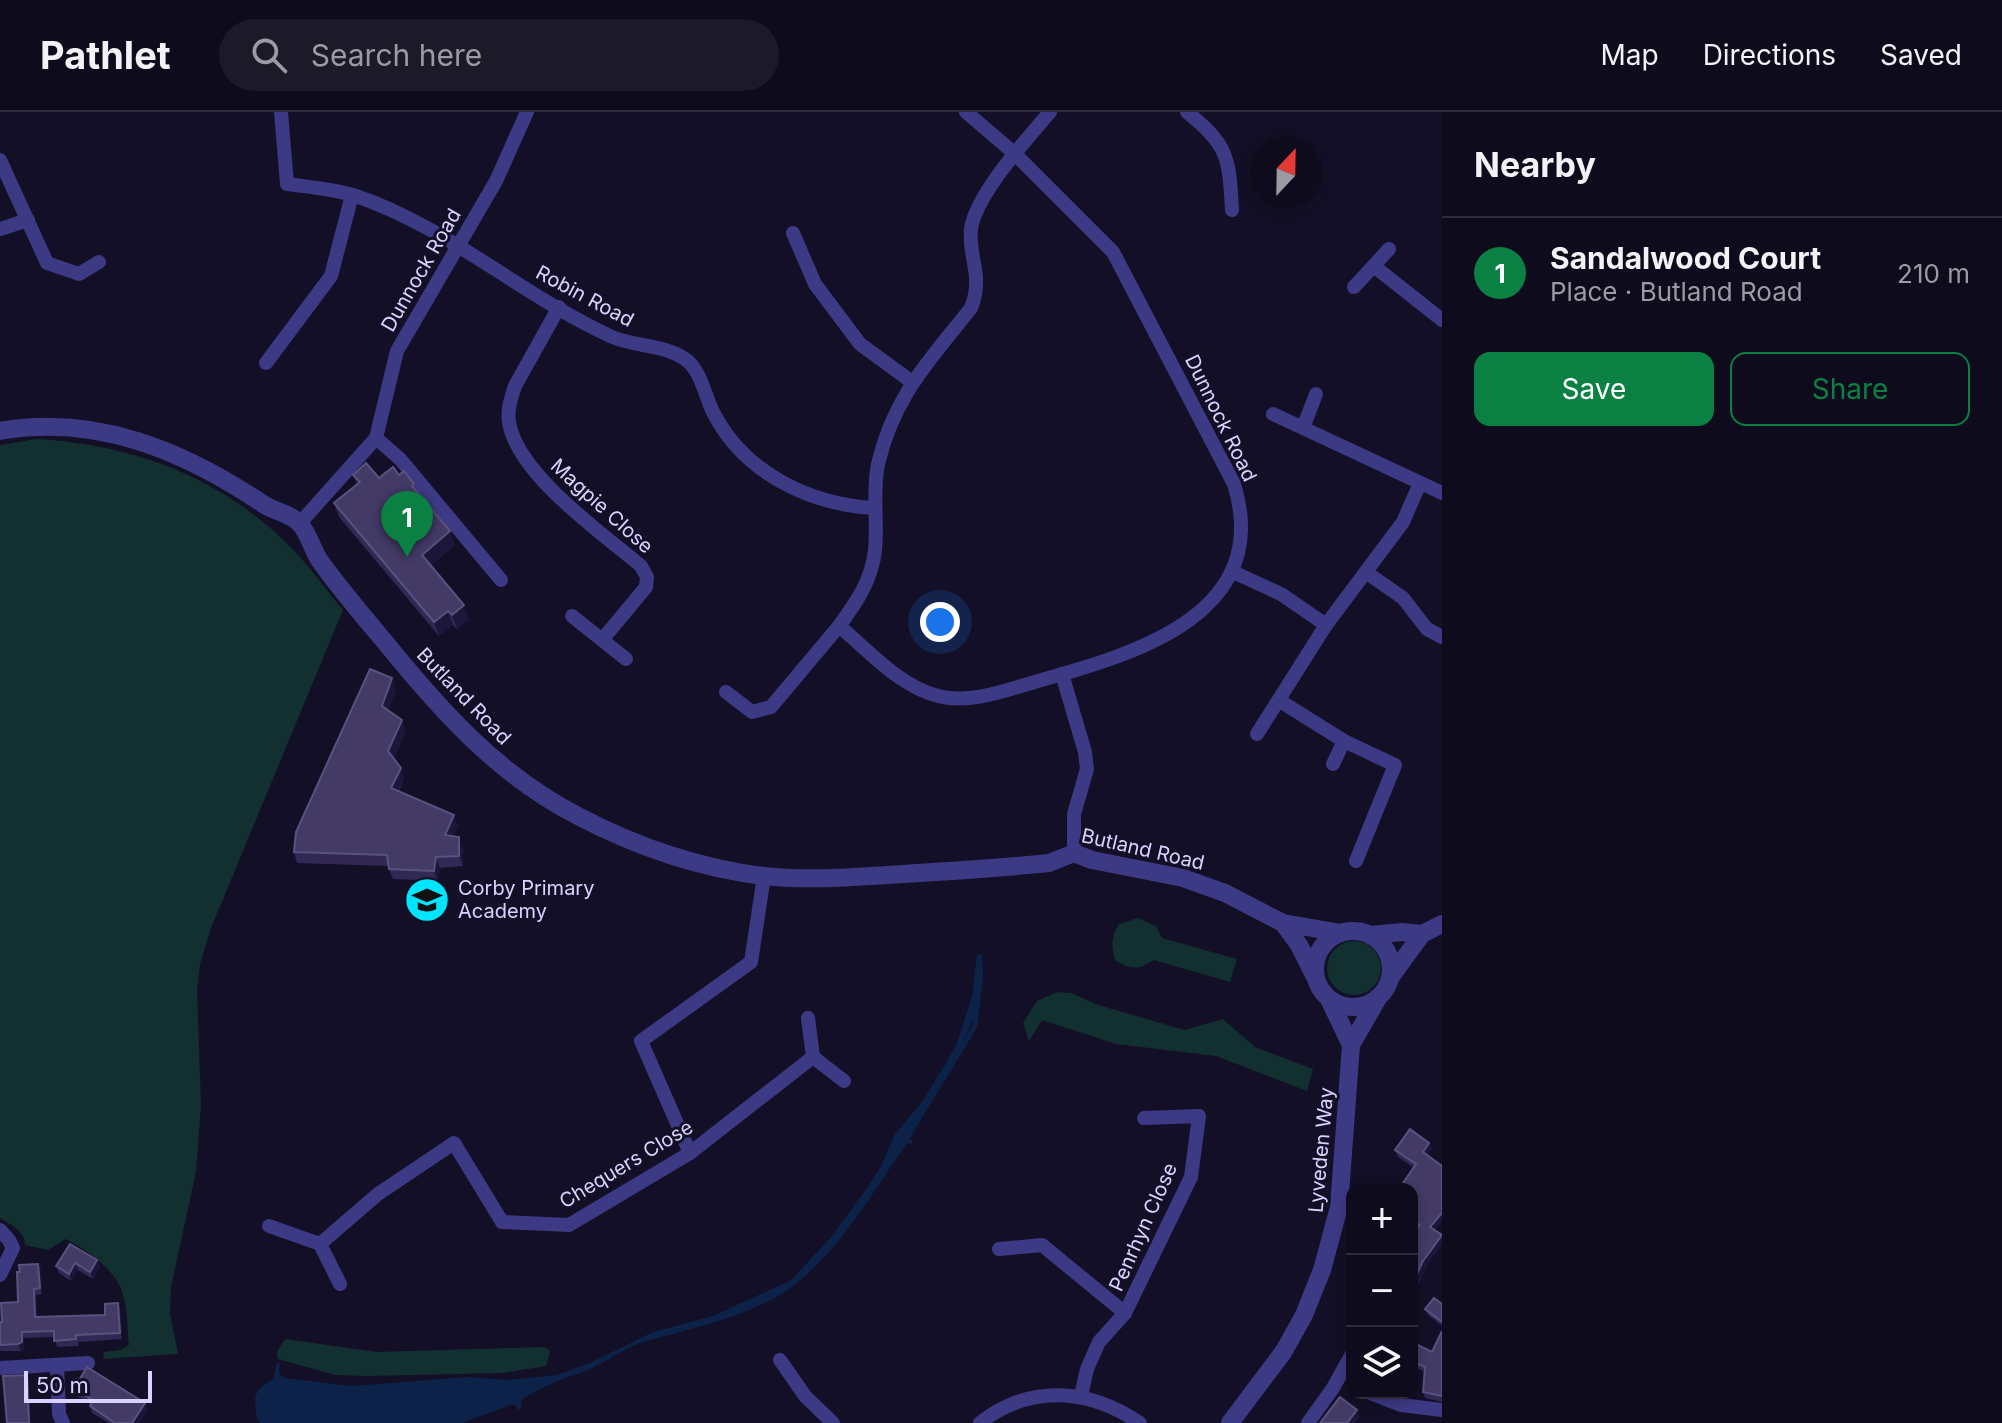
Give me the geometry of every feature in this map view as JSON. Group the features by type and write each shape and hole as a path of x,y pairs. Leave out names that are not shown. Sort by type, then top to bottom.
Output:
{"street":[{"name":"Robin Road","path":"281,112 287,184 352,195 396,214 459,247 610,337 685,359 697,374 724,431 752,461 787,486 830,502 873,508"},
{"name":"Dunnock Road","path":"300,523 376,438 397,351 496,181 527,112"},
{"name":"Dunnock Road","path":"839,626 910,685 937,696 964,700 1094,665 1169,633 1195,617 1217,595 1233,572 1242,543 1242,511 1234,484 1113,252 1015,154 966,112"},
{"path":"726,692 752,712 771,707 839,626 868,580 875,550 873,508 882,451 897,410 912,382 971,308 977,281 971,232 974,216 1015,154 1050,112"},
{"path":"1187,112 1214,134 1225,152 1232,210"},
{"path":"0,160 47,263 79,274 99,262"},
{"path":"266,363 331,276 352,195"},
{"path":"0,229 28,220"},
{"path":"793,233 815,284 860,344 912,382"},
{"path":"1354,287 1389,249"},
{"path":"1375,267 1442,320"},
{"name":"Magpie Close","path":"559,307 515,386 510,400 509,422 519,448 539,478 641,566 647,577 646,587 602,640"},
{"path":"1303,428 1316,394"},
{"path":"1273,414 1442,493"},
{"path":"0,431 67,426 135,439 201,466 271,510 300,523"},
{"path":"376,438 400,459 501,580"},
{"path":"1257,734 1326,625 1403,522 1420,483"},
{"name":"Butland Road","path":"300,523 320,561 428,696 466,736 511,774 578,817 629,840 683,859 764,876 864,876 1023,866 1049,863 1074,853 1092,860 1183,878 1225,893 1283,923 1341,933"},
{"path":"1233,572 1281,594 1326,625"},
{"path":"1367,573 1403,598 1427,629 1442,637"},
{"path":"572,616 626,659"},
{"path":"1062,674 1087,769 1074,814 1074,853"},
{"path":"1280,701 1344,741 1395,765 1356,861"},
{"path":"1333,764 1344,741"},
{"path":"690,1153 641,1041 751,962 764,876"},
{"name":"Butland Road","path":"1283,923 1299,945 1314,975"},
{"path":"1389,979 1391,963 1387,951 1370,935 1359,931 1341,933 1326,941 1318,951 1314,975 1318,986 1329,999 1346,1007 1358,1007 1378,998 1422,934 1442,924"},
{"path":"1370,935 1422,934"},
{"name":"Lyveden Way","path":"1351,1045 1363,1029 1378,998"},
{"name":"Lyveden Way","path":"1230,1423 1284,1351 1314,1291 1333,1240 1344,1168 1351,1045 1329,999"},
{"path":"808,1018 813,1057 844,1081"},
{"name":"Chequers Close","path":"320,1244 378,1194 454,1143 502,1222 569,1225 690,1153 813,1057"},
{"name":"Penrhyn Close","path":"1081,1396 1087,1369 1099,1342 1125,1313 1191,1177 1199,1116 1144,1118"},
{"path":"269,1226 320,1244 340,1284"},
{"path":"0,1230 13,1248 0,1275"},
{"name":"Penrhyn Close","path":"999,1249 1042,1245 1125,1313"},
{"path":"780,1360 805,1396 833,1423"},
{"path":"0,1368 88,1363"},
{"path":"57,1365 59,1414 63,1423"},
{"path":"1308,1423 1346,1380"},
{"path":"980,1423 1005,1407 1040,1397 1081,1396 1105,1403 1140,1423"},
{"path":"1386,1399 1401,1405 1442,1410"}],"green space":[{"path":"36,439 111,449 180,471 212,487 272,530 300,557 343,610 211,928 200,964 197,990 201,1105 196,1172 171,1287 170,1313 178,1354 103,1359 104,1352 129,1345 125,1301 114,1277 91,1255 66,1239 48,1250 25,1245 20,1232 0,1218 0,445"},
{"path":"1138,918 1156,926 1162,938 1237,959 1230,982 1154,960 1134,968 1115,960 1112,941 1116,929 1119,924"},
{"path":"1354,941 1373,949 1381,968 1373,987 1354,995 1335,987 1327,968 1335,949"},
{"path":"1057,992 1071,993 1098,1005 1185,1030 1223,1019 1255,1047 1313,1069 1307,1091 1216,1056 1116,1044 1042,1020 1029,1041 1023,1023 1037,1001"},
{"path":"285,1339 377,1352 542,1347 550,1352 546,1366 503,1373 335,1375 278,1359 277,1352"}],"water":[{"path":"981,954 983,975 980,998 972,1022 910,1131 908,1139 913,1140 912,1144 907,1143 831,1249 794,1285 773,1299 727,1319 638,1343 594,1368 536,1391 521,1401 522,1408 518,1410 516,1405 511,1405 462,1423 260,1423 256,1415 255,1397 259,1389 273,1379 277,1363 280,1363 279,1373 284,1378 352,1386 467,1377 508,1380 557,1375 592,1362 653,1332 713,1316 791,1280 831,1237 867,1188 895,1134 922,1102 956,1046 972,996 977,955"}],"building":[{"path":"366,463 379,478 393,467 399,475 404,471 414,484 412,486 450,531 422,555 464,605 452,615 448,611 434,622 334,503 360,482 353,475"},
{"path":"370,669 392,678 382,706 402,720 388,751 401,768 391,788 454,815 445,835 459,837 459,856 436,857 434,871 389,869 387,855 294,852 296,832"},
{"path":"1410,1129 1429,1143 1423,1152 1442,1166 1442,1213 1430,1227 1442,1235 1418,1272 1418,1183 1403,1183 1416,1164 1395,1150"},
{"path":"70,1244 97,1260 90,1272 75,1263 69,1274 56,1266"},
{"path":"38,1264 40,1288 34,1289 35,1317 105,1315 105,1304 118,1303 120,1333 76,1335 76,1339 54,1341 54,1331 22,1332 22,1342 0,1345 1,1303 18,1302 19,1265"},
{"path":"1434,1298 1442,1304 1442,1322 1425,1309"},
{"path":"1442,1331 1442,1396 1423,1392 1425,1367 1418,1364 1418,1345 1432,1352"},
{"path":"87,1367 145,1403 132,1423 115,1423 90,1406 93,1400 74,1389"},
{"path":"27,1375 29,1423 7,1423 3,1376"},
{"path":"1340,1397 1357,1410 1347,1423 1320,1423"}],"waterway":[{"path":"905,1141 975,1026 979,991"}],"place":[{"name":"Sandalwood Court","path":"407,557"},
{"name":"Corby Primary Academy","path":"427,900"}]}
